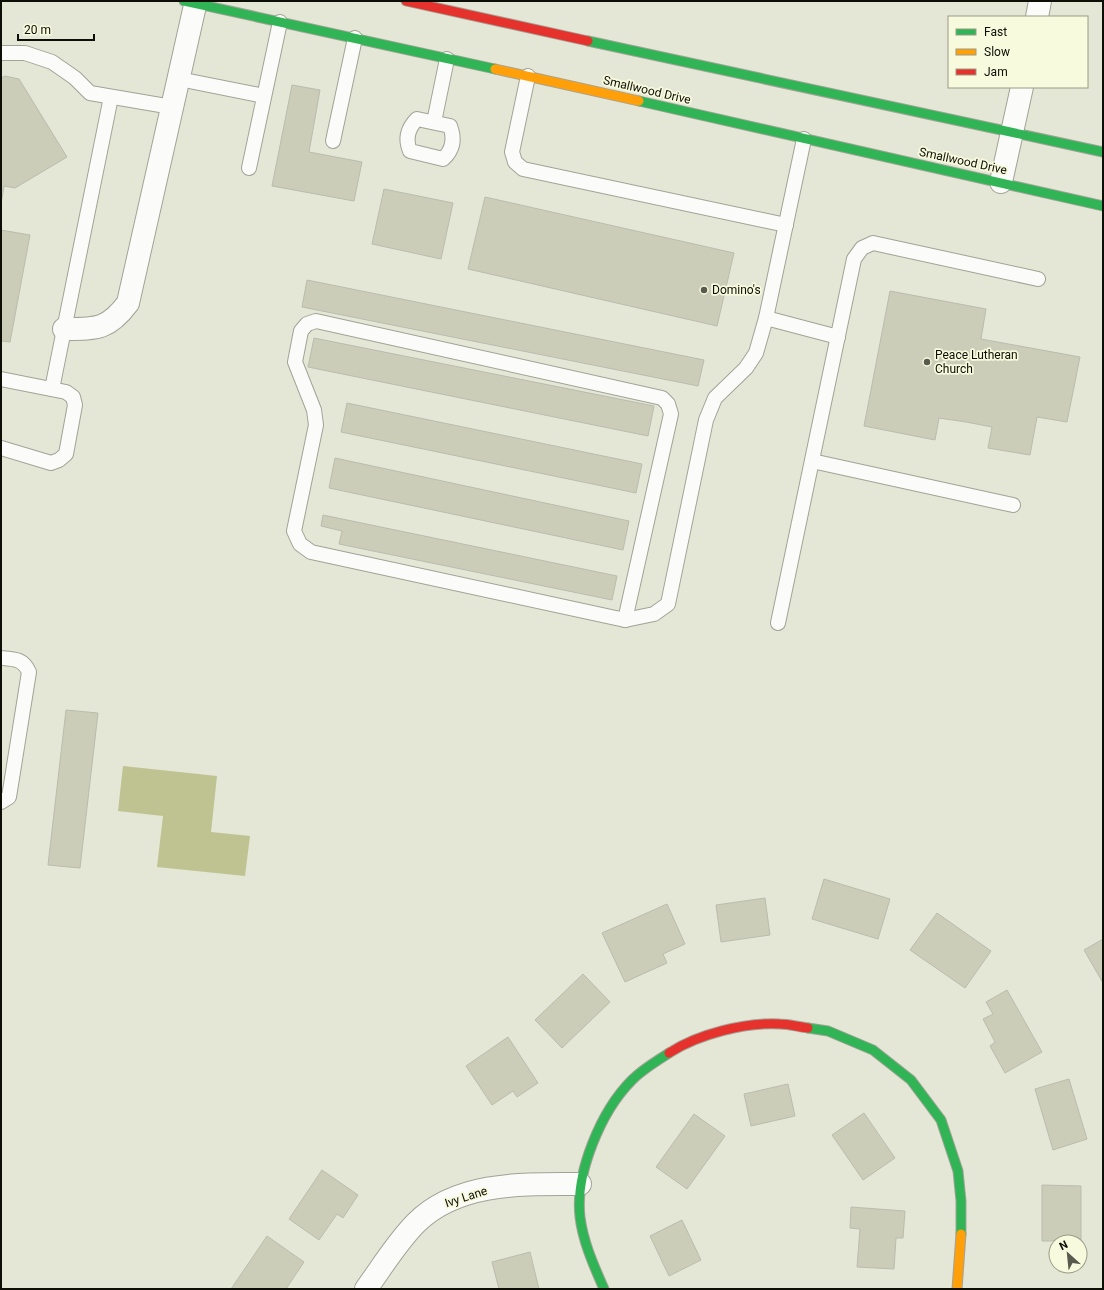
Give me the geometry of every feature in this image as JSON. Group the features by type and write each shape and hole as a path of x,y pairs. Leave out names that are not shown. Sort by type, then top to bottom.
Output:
{"main road":[{"path":"406,1 894,108 1103,152"},
{"name":"Smallwood Drive","path":"192,2 528,76 1103,206"},
{"path":"604,1289 580,1216 580,1184 587,1160 602,1122 612,1106 638,1074 661,1056 686,1041 709,1034 764,1023 791,1023 823,1030 864,1044 889,1059 912,1080 933,1108 947,1135 958,1170 963,1214 957,1289"}],"street":[{"path":"1037,16 1040,1"},
{"path":"64,329 89,329 106,325 119,316 128,303 179,79 192,2"},
{"path":"1001,182 1022,88"},
{"name":"Ivy Lane","path":"366,1289 416,1223 434,1208 454,1198 479,1190 528,1184 580,1184"}],"lane":[{"path":"249,168 280,22"},
{"path":"333,141 355,38"},
{"path":"1,53 25,53 52,62 75,78 90,93 172,107"},
{"path":"434,122 447,59"},
{"path":"528,76 512,152 515,162 523,168 786,225"},
{"path":"179,79 264,96"},
{"path":"52,389 111,97"},
{"path":"625,620 671,414 668,404 662,398 316,321 307,324 301,331 294,362 314,410 316,425 294,531 300,544 311,552 625,620 654,614 668,604 706,420 715,398 746,368 756,353 766,318 804,139"},
{"path":"778,623 854,259 862,248 873,242 1038,279"},
{"path":"766,318 838,337"},
{"path":"1,379 66,392 73,397 75,405 66,454 59,460 51,462 1,448"},
{"path":"812,461 1013,505"},
{"path":"1,658 19,660 25,665 29,672 9,797 1,802"}],"shaded area":[{"path":"123,766 217,776 211,832 250,836 245,876 157,867 163,816 118,811"}],"building":[{"path":"5,76 19,79 67,157 15,188 4,186 1,204 1,78"},
{"path":"292,85 320,90 309,152 362,162 354,201 272,186"},
{"path":"384,189 453,203 441,259 372,244"},
{"path":"485,197 734,253 717,326 468,269"},
{"path":"1,230 30,235 10,342 1,341"},
{"path":"307,280 704,360 698,386 302,307"},
{"path":"890,291 986,309 981,339 1080,357 1067,422 1037,417 1030,455 988,448 992,427 966,422 939,418 935,440 864,426"},
{"path":"314,338 654,406 648,436 308,367"},
{"path":"347,403 642,464 636,493 341,432"},
{"path":"335,458 629,521 623,550 329,488"},
{"path":"323,515 617,576 612,600 339,544 342,531 321,526"},
{"path":"66,710 98,713 80,868 48,865"},
{"path":"824,879 890,899 878,939 812,919"},
{"path":"765,898 770,935 721,942 716,905"},
{"path":"667,904 685,944 663,954 667,963 625,982 602,933"},
{"path":"937,913 991,951 965,988 910,950"},
{"path":"1103,939 1103,983 1084,950"},
{"path":"583,974 610,1002 562,1048 535,1020"},
{"path":"1007,990 1042,1052 1005,1073 990,1046 995,1042 983,1019 993,1014 986,1002"},
{"path":"508,1037 538,1083 517,1097 513,1091 492,1105 466,1066"},
{"path":"1069,1079 1087,1139 1053,1150 1035,1089"},
{"path":"788,1084 795,1116 751,1126 744,1094"},
{"path":"864,1113 895,1158 863,1180 832,1135"},
{"path":"694,1114 725,1136 687,1189 656,1167"},
{"path":"322,1170 358,1195 343,1218 337,1214 319,1240 289,1219"},
{"path":"1042,1185 1081,1186 1081,1234 1048,1234 1048,1241 1042,1241"},
{"path":"851,1207 905,1211 903,1238 896,1238 894,1269 857,1267 860,1229 850,1228"},
{"path":"682,1220 701,1260 669,1276 650,1236"},
{"path":"267,1236 304,1262 286,1289 231,1289"},
{"path":"530,1252 539,1289 499,1289 492,1262"}],"traffic: fast":[{"path":"184,1 495,69"},
{"path":"588,41 1103,152"},
{"path":"639,101 1103,206"},
{"path":"808,1028 828,1031 873,1050 911,1080 941,1120 958,1171 961,1201 961,1234"},
{"path":"604,1289 586,1245 581,1226 580,1200 586,1162 592,1144 601,1125 610,1108 621,1093 641,1072 669,1053"}],"traffic: slow":[{"path":"495,69 639,101"},
{"path":"957,1289 961,1234"}],"traffic: jam":[{"path":"406,1 588,41"},
{"path":"669,1053 694,1040 738,1027 767,1024 787,1024 808,1028"}],"place":[{"name":"Domino's","path":"704,290"},
{"name":"Peace Lutheran Church","path":"927,362"}]}
